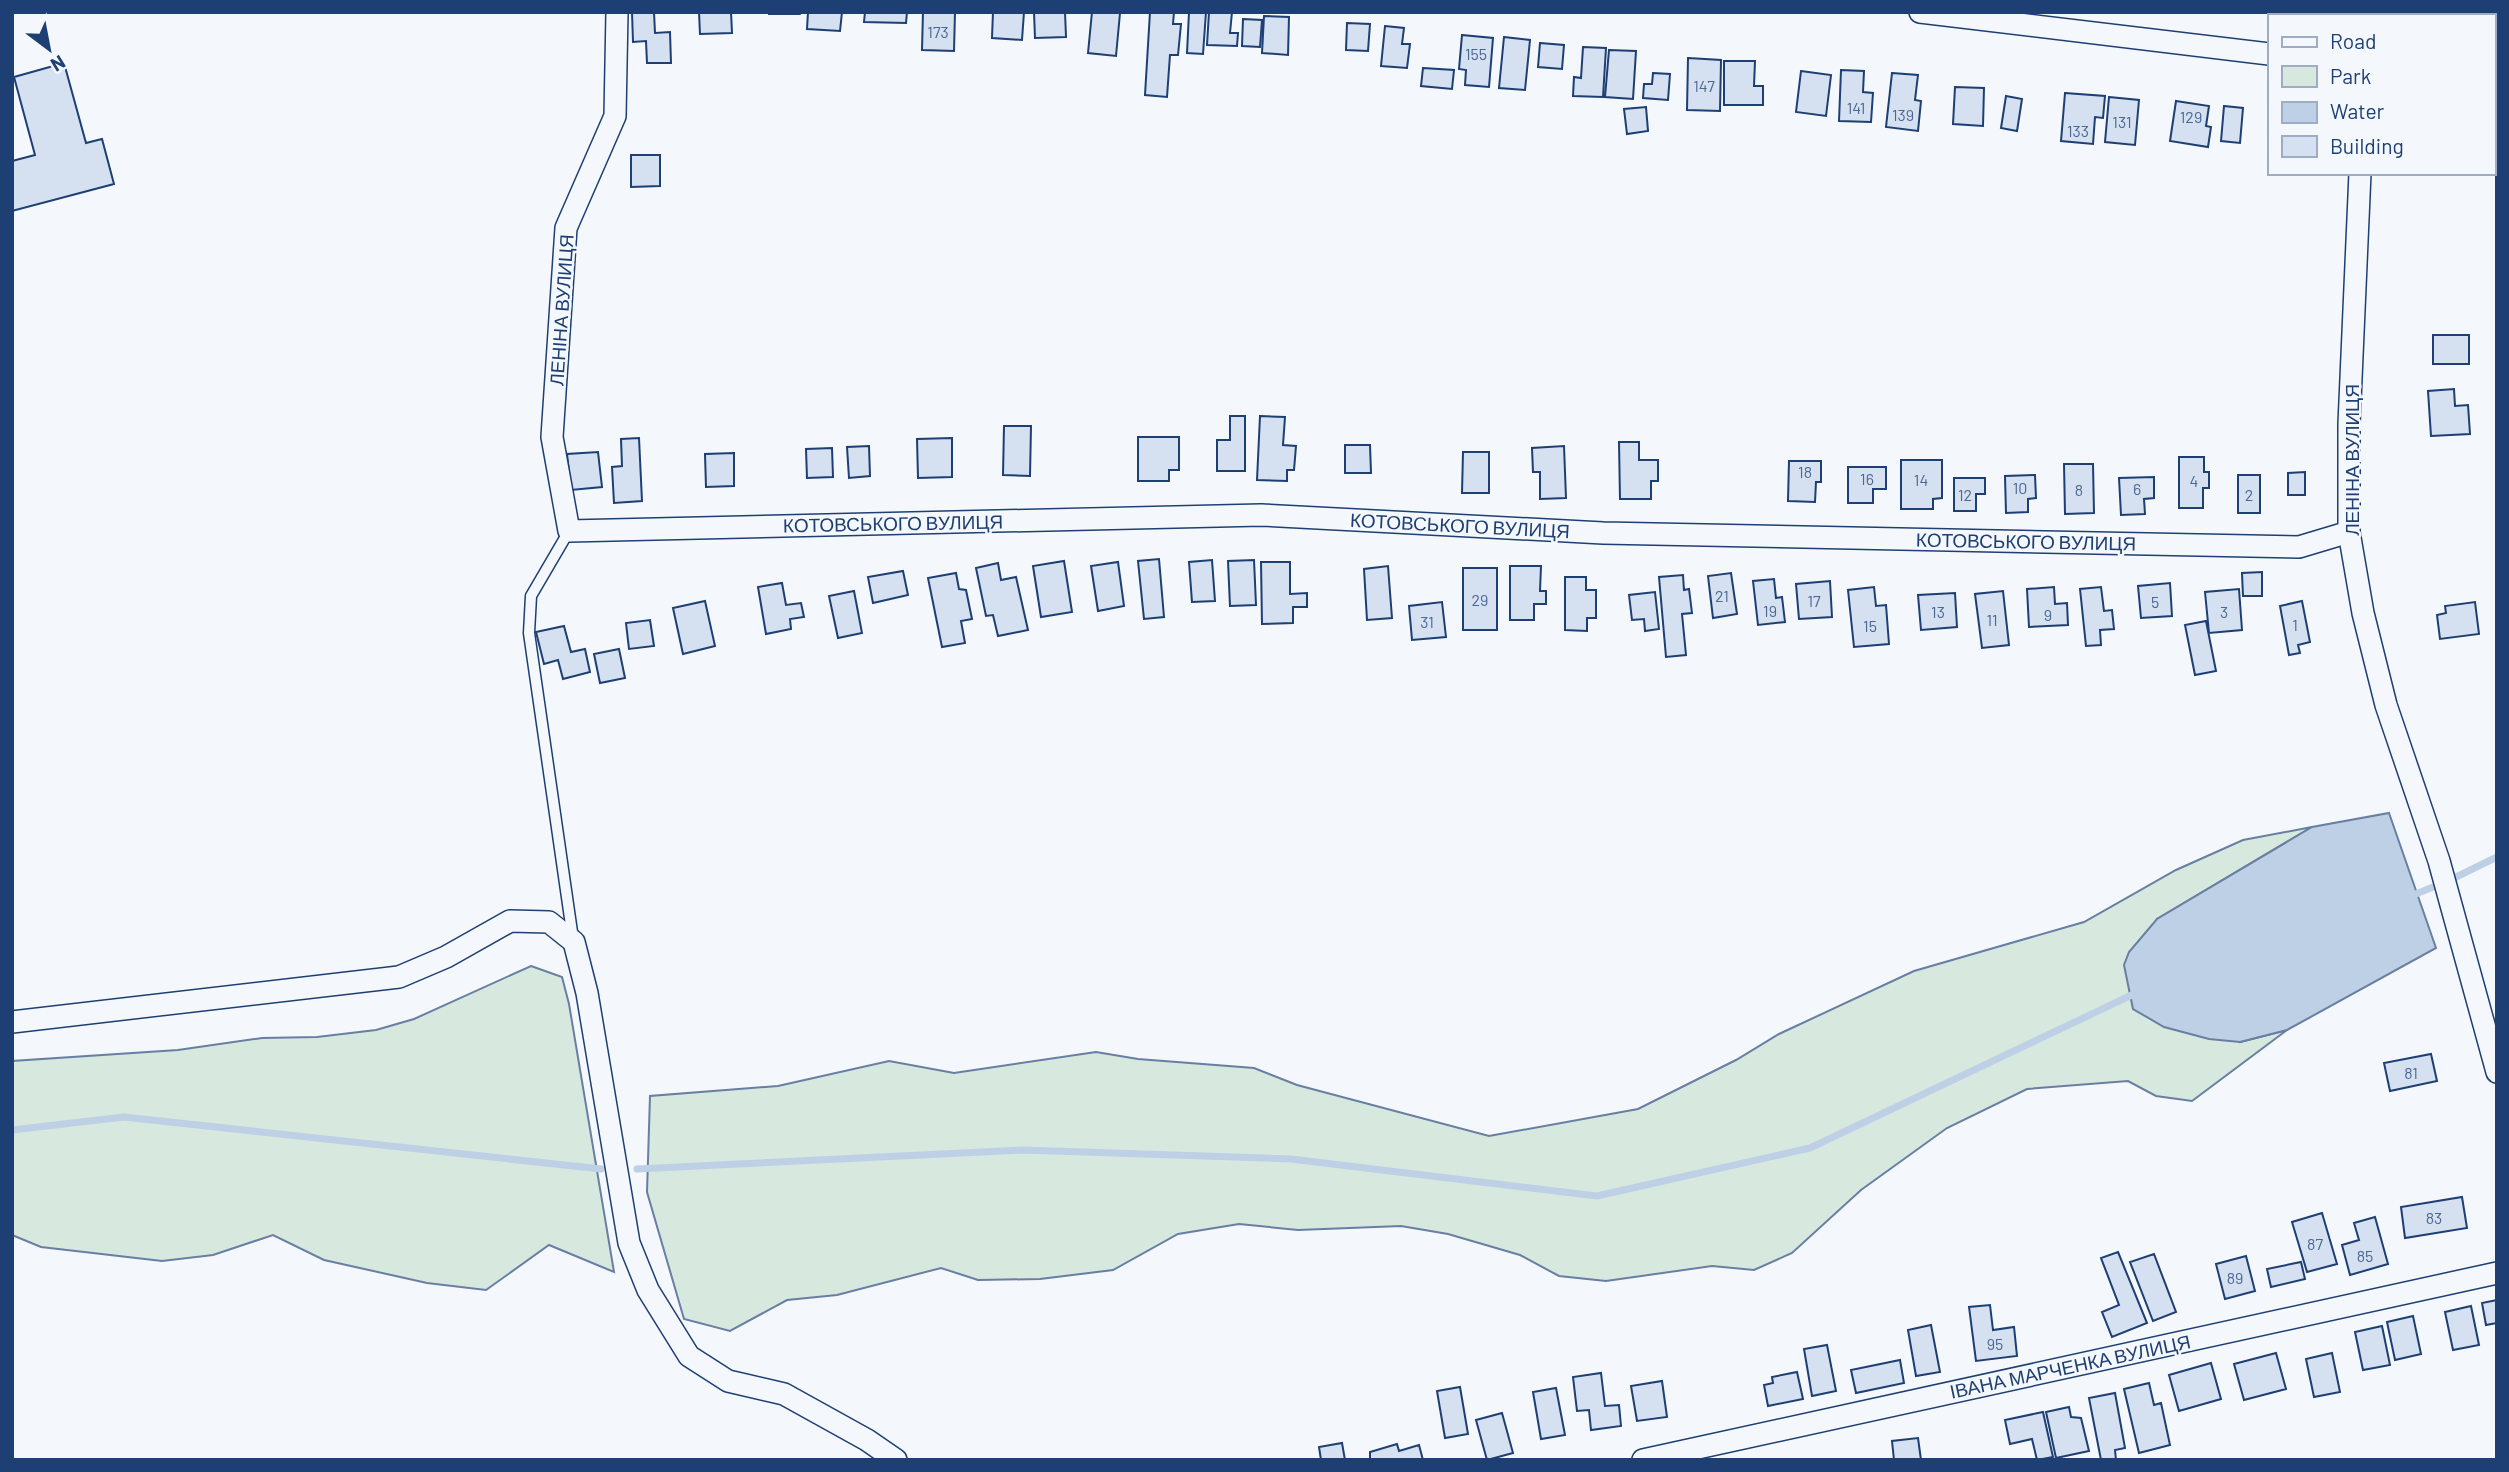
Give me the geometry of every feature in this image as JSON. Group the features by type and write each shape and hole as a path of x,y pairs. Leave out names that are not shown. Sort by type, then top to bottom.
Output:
{"street":[{"name":"ЛЕНІНА ВУЛИЦЯ","path":"569,531 552,437 566,228 615,116 617,12"},
{"path":"1920,12 2268,54"},
{"name":"ЛЕНІНА ВУЛИЦЯ","path":"2360,175 2349,424 2349,532 2363,614 2386,705 2439,861 2497,1072"},
{"name":"КОТОВСЬКОГО ВУЛИЦЯ","path":"569,531 1261,514 1603,533 2299,547 2349,532"},
{"path":"12,1022 399,977 446,957 510,921 549,922 574,942 587,993 629,1243 648,1290 689,1356 728,1381 784,1394 867,1440 896,1460"},
{"name":"ІВАНА МАРЧЕНКА ВУЛИЦЯ","path":"1643,1460 2497,1273"}],"lane":[{"path":"569,531 531,596 529,633 574,942"}],"green space":[{"path":"2312,827 2157,919 2240,1042 2287,1030 2192,1101 2156,1096 2128,1081 2027,1089 1947,1128 1861,1190 1792,1253 1754,1270 1712,1266 1606,1281 1559,1276 1520,1255 1448,1234 1401,1226 1298,1230 1239,1224 1178,1234 1113,1270 1040,1279 978,1280 941,1268 837,1295 787,1300 730,1331 684,1319 647,1192 650,1096 778,1086 889,1061 954,1073 1096,1052 1138,1059 1254,1068 1297,1085 1489,1136 1638,1109 1736,1060 1779,1034 1914,971 2084,922 2176,870 2243,840"},
{"path":"531,966 562,977 569,1004 614,1272 549,1245 486,1290 427,1283 324,1260 273,1235 213,1255 162,1261 41,1247 12,1235 12,1061 178,1050 262,1038 317,1037 376,1030 414,1019"}],"water":[{"path":"2389,813 2436,948 2287,1030 2240,1042 2209,1039 2164,1027 2133,1009 2124,965 2129,952 2157,919 2312,827"}],"building":[{"path":"632,12 654,12 655,33 670,32 671,63 647,63 646,41 633,42"},
{"path":"699,12 731,12 732,33 700,34"},
{"path":"769,12 801,12 769,14"},
{"path":"808,12 842,12 840,31 807,29"},
{"path":"865,12 907,12 906,23 864,22"},
{"path":"923,12 955,12 954,51 922,50"},
{"path":"993,12 1024,12 1022,40 992,38"},
{"path":"1034,12 1065,12 1066,37 1035,38"},
{"path":"1092,12 1120,13 1116,56 1088,53"},
{"path":"1150,12 1174,12 1173,24 1181,24 1178,55 1170,55 1167,97 1145,95"},
{"path":"1189,12 1206,12 1203,54 1187,53"},
{"path":"1209,12 1232,12 1230,33 1238,33 1237,46 1207,45"},
{"path":"1264,16 1289,17 1288,55 1262,53"},
{"path":"1243,19 1262,20 1260,47 1242,46"},
{"path":"1347,23 1370,24 1368,51 1346,50"},
{"path":"1385,26 1404,28 1402,44 1410,44 1407,68 1381,66"},
{"path":"1462,35 1493,38 1489,87 1465,85 1466,70 1459,69"},
{"path":"1504,37 1530,40 1525,90 1499,88"},
{"path":"1540,43 1564,45 1562,69 1538,67"},
{"path":"1583,47 1606,48 1603,97 1573,96 1574,77 1581,78"},
{"path":"1609,50 1636,51 1633,99 1605,97"},
{"path":"1688,58 1721,60 1720,111 1687,110"},
{"path":"1724,61 1755,61 1754,86 1763,86 1763,105 1724,105"},
{"path":"64,63 86,143 102,139 114,184 12,211 12,161 35,155 14,77"},
{"path":"1423,68 1454,70 1452,89 1421,86"},
{"path":"1841,70 1864,71 1863,92 1873,93 1871,122 1839,121"},
{"path":"1801,71 1831,75 1826,116 1796,112"},
{"path":"1653,73 1670,74 1668,100 1643,98 1644,84 1652,84"},
{"path":"1892,73 1918,75 1915,100 1921,101 1918,131 1886,127"},
{"path":"1955,87 1984,88 1983,126 1953,124"},
{"path":"2065,93 2105,96 2103,118 2095,117 2093,144 2061,141"},
{"path":"2006,96 2022,99 2017,131 2001,128"},
{"path":"2109,97 2139,100 2135,145 2105,142"},
{"path":"2176,101 2209,106 2206,126 2211,127 2208,147 2170,141"},
{"path":"2224,106 2243,108 2240,143 2221,141"},
{"path":"1646,107 1648,131 1627,134 1624,109"},
{"path":"631,155 660,155 660,186 631,187"},
{"path":"2433,335 2469,335 2469,364 2433,364"},
{"path":"2454,389 2455,406 2468,405 2470,434 2431,436 2428,391"},
{"path":"1230,416 1245,416 1245,471 1217,471 1217,440 1230,440"},
{"path":"1260,416 1285,417 1283,445 1296,446 1294,470 1287,470 1287,481 1257,480"},
{"path":"1004,426 1031,426 1030,476 1003,475"},
{"path":"1138,437 1179,437 1179,470 1169,470 1169,481 1138,481"},
{"path":"639,438 642,501 614,503 612,467 622,466 621,439"},
{"path":"952,438 952,477 918,478 917,439"},
{"path":"1619,442 1639,442 1639,460 1658,460 1658,481 1651,481 1651,499 1620,499"},
{"path":"1345,445 1370,445 1371,473 1345,473"},
{"path":"869,446 870,476 849,478 847,447"},
{"path":"1564,446 1566,498 1540,499 1540,472 1533,472 1532,448"},
{"path":"832,448 833,477 807,478 806,449"},
{"path":"598,452 602,487 571,490 567,454"},
{"path":"1463,452 1489,452 1489,493 1462,493"},
{"path":"734,453 734,486 706,487 705,454"},
{"path":"2179,457 2204,457 2204,472 2209,472 2209,488 2203,488 2203,508 2179,508"},
{"path":"1901,460 1942,460 1942,498 1933,499 1933,509 1901,509"},
{"path":"1789,461 1821,461 1821,482 1816,482 1815,502 1788,501"},
{"path":"2064,464 2093,464 2094,513 2065,514"},
{"path":"1848,467 1886,467 1886,489 1873,489 1873,503 1848,503"},
{"path":"2305,472 2305,495 2288,495 2288,473"},
{"path":"2035,475 2036,498 2028,499 2028,512 2006,513 2005,476"},
{"path":"2238,475 2260,475 2260,513 2238,513"},
{"path":"2154,477 2154,498 2144,499 2145,514 2121,515 2119,478"},
{"path":"1954,478 1985,478 1985,494 1976,494 1976,511 1954,511"},
{"path":"1159,559 1164,617 1144,619 1138,561"},
{"path":"1212,560 1215,601 1192,602 1189,562"},
{"path":"1254,560 1256,605 1230,606 1228,561"},
{"path":"1064,561 1072,612 1041,617 1033,566"},
{"path":"1118,562 1124,606 1098,611 1091,566"},
{"path":"1261,562 1290,562 1290,594 1307,593 1307,607 1293,607 1293,623 1262,624"},
{"path":"998,563 1001,580 1016,577 1028,630 998,636 993,615 986,616 976,568"},
{"path":"1388,566 1392,618 1367,620 1364,569"},
{"path":"1510,566 1541,566 1540,591 1546,591 1546,604 1534,604 1534,620 1510,620"},
{"path":"1463,568 1497,568 1497,630 1463,630"},
{"path":"903,571 908,595 873,603 868,577"},
{"path":"2262,572 2262,596 2243,596 2242,573"},
{"path":"956,573 959,589 966,590 972,619 961,621 965,643 942,647 928,578"},
{"path":"1731,573 1737,614 1713,618 1708,576"},
{"path":"1683,575 1684,590 1689,589 1692,613 1682,614 1686,655 1666,657 1659,577"},
{"path":"1565,577 1586,577 1586,590 1596,590 1596,618 1587,618 1587,631 1565,630"},
{"path":"1774,579 1776,598 1782,597 1785,622 1758,625 1753,581"},
{"path":"1830,581 1832,617 1799,619 1796,584"},
{"path":"782,583 786,605 801,603 804,617 790,619 791,629 766,634 758,587"},
{"path":"2170,583 2172,616 2141,618 2138,586"},
{"path":"1874,587 1876,606 1886,605 1889,644 1854,647 1848,590"},
{"path":"2054,587 2055,604 2067,603 2068,625 2029,627 2027,589"},
{"path":"2101,587 2104,611 2112,610 2114,629 2100,630 2101,645 2086,646 2080,589"},
{"path":"2239,589 2242,630 2209,633 2205,592"},
{"path":"854,591 862,633 838,638 829,596"},
{"path":"2003,591 2009,645 1982,648 1975,594"},
{"path":"1655,592 1659,629 1645,631 1644,619 1632,620 1629,595"},
{"path":"1955,593 1957,627 1921,630 1918,595"},
{"path":"705,601 715,646 683,654 673,608"},
{"path":"2302,601 2310,642 2298,645 2300,653 2289,655 2280,606"},
{"path":"1442,602 1446,637 1412,640 1409,606"},
{"path":"2475,602 2479,634 2440,639 2437,615 2446,613 2445,606"},
{"path":"650,620 654,646 629,649 626,623"},
{"path":"2206,621 2216,671 2195,675 2185,625"},
{"path":"564,626 571,652 585,649 590,672 563,679 558,660 544,664 536,632"},
{"path":"619,649 625,678 600,683 594,654"},
{"path":"2431,1054 2437,1081 2390,1091 2384,1063"},
{"path":"2462,1197 2467,1228 2405,1238 2401,1207"},
{"path":"2322,1213 2337,1264 2307,1272 2292,1222"},
{"path":"2375,1217 2388,1264 2350,1275 2342,1245 2359,1240 2354,1223"},
{"path":"2118,1252 2147,1323 2112,1337 2102,1312 2119,1305 2101,1258"},
{"path":"2154,1254 2176,1312 2153,1321 2130,1262"},
{"path":"2246,1256 2255,1291 2225,1299 2216,1264"},
{"path":"2301,1262 2305,1279 2271,1287 2267,1269"},
{"path":"2497,1300 2497,1323 2486,1325 2482,1303"},
{"path":"1990,1305 1993,1330 2014,1327 2017,1356 1976,1361 1969,1307"},
{"path":"2471,1306 2479,1345 2453,1350 2445,1312"},
{"path":"2413,1316 2421,1354 2395,1360 2387,1322"},
{"path":"1931,1325 1940,1372 1916,1376 1908,1330"},
{"path":"2382,1326 2390,1365 2363,1370 2355,1332"},
{"path":"1827,1345 1836,1391 1812,1396 1804,1349"},
{"path":"2276,1353 2286,1389 2244,1400 2234,1364"},
{"path":"2332,1353 2340,1392 2314,1397 2306,1359"},
{"path":"1900,1360 1904,1383 1856,1393 1851,1370"},
{"path":"2211,1363 2221,1399 2179,1411 2169,1375"},
{"path":"1797,1372 1803,1399 1768,1406 1764,1385 1773,1383 1772,1377"},
{"path":"1601,1373 1605,1406 1619,1405 1621,1426 1591,1430 1589,1410 1577,1411 1573,1377"},
{"path":"1662,1381 1667,1417 1637,1421 1631,1386"},
{"path":"2149,1383 2154,1405 2161,1403 2170,1445 2139,1453 2124,1389"},
{"path":"1460,1387 1468,1434 1445,1438 1437,1391"},
{"path":"1556,1388 1565,1435 1541,1439 1533,1392"},
{"path":"2115,1393 2125,1448 2115,1450 2116,1460 2101,1460 2089,1398"},
{"path":"2069,1407 2071,1417 2081,1418 2089,1451 2056,1458 2046,1412"},
{"path":"2043,1412 2053,1457 2037,1460 2032,1439 2010,1444 2005,1420"},
{"path":"1502,1413 1513,1453 1487,1460 1476,1420"},
{"path":"1918,1438 1921,1460 1894,1460 1892,1441"},
{"path":"1342,1443 1345,1460 1321,1460 1319,1447"},
{"path":"1397,1444 1399,1451 1419,1445 1423,1460 1370,1460 1370,1452"}],"waterway":[{"path":"2452,879 2497,857"},
{"path":"2411,896 2433,887"},
{"path":"637,1169 1023,1150 1291,1159 1597,1196 1810,1148 2136,993"},
{"path":"12,1130 124,1117 601,1169"}]}
